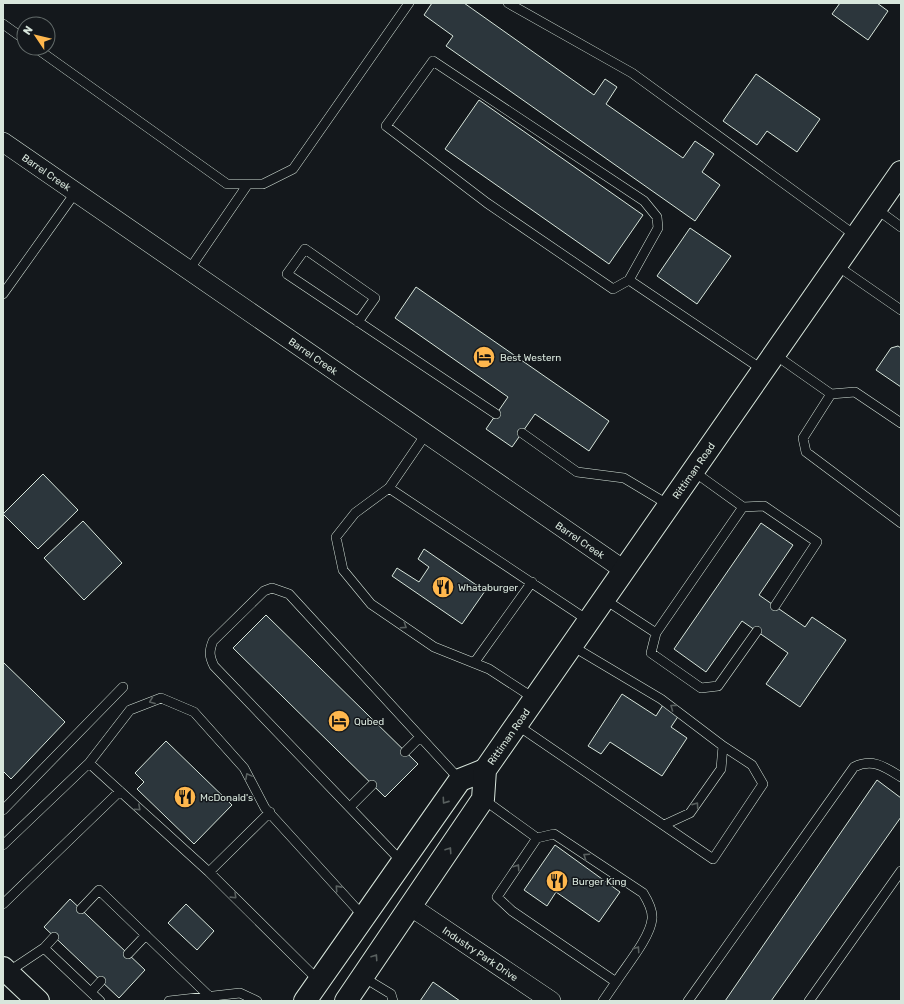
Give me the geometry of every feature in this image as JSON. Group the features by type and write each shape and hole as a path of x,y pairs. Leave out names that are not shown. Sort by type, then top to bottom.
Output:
{"main road":[{"name":"Rittiman Road","path":"483,799 485,770 901,172"},
{"name":"Rittiman Road","path":"460,780 485,770"},
{"path":"305,1001 460,780"},
{"path":"346,1001 483,799"},
{"path":"5,970 38,1001"}],"street":[{"name":"Barrel Creek","path":"3,142 624,570"},
{"name":"Industry Park Drive","path":"410,906 551,1001"}],"lane":[{"path":"47,56 227,184 263,184 293,169 409,3"},
{"path":"508,3 632,73 856,236"},
{"path":"3,24 16,33"},
{"path":"433,61 644,201 658,217 658,228 629,280 613,289 486,203 386,126 433,61"},
{"path":"188,270 248,184"},
{"path":"3,294 75,193"},
{"path":"875,208 901,227"},
{"path":"358,322 375,298 305,249 287,274 358,322 496,414"},
{"path":"836,265 901,310"},
{"path":"629,280 769,362 831,394 855,392 901,423"},
{"path":"831,394 803,438 806,452 901,522"},
{"path":"522,433 577,472 624,478 670,505"},
{"path":"426,434 389,488 355,513 336,538 343,570 371,604 434,647 489,669 535,699"},
{"path":"693,471 743,507 764,506 817,542 775,606"},
{"path":"389,488 589,621"},
{"path":"743,507 656,633 651,653 701,688 718,686 757,631"},
{"path":"474,663 532,582"},
{"path":"402,862 214,666 210,659 209,650 213,641 264,591 272,588 289,594 460,780"},
{"path":"604,599 656,633"},
{"path":"517,725 714,860 763,784 752,765 723,746 661,699 572,646"},
{"path":"3,810 123,687"},
{"path":"3,845 89,762 130,710 161,698 194,712 244,768 265,808 364,917"},
{"path":"405,752 420,737"},
{"path":"664,825 690,813 721,769 723,746"},
{"path":"89,762 209,872 319,980"},
{"path":"688,1001 854,767 862,763 872,762 882,765 901,778"},
{"path":"350,807 372,785"},
{"path":"3,904 120,791"},
{"path":"483,799 537,838"},
{"path":"209,872 270,812"},
{"path":"603,1001 616,982 648,933 652,919 650,905 643,893 554,834 537,838 497,897 512,911 616,982"},
{"path":"809,1001 901,871"},
{"path":"81,909 99,890 209,996"},
{"path":"128,954 146,936"},
{"path":"5,970 44,948 54,937"},
{"path":"44,948 100,1001"},
{"path":"362,976 391,994 393,1001"},
{"path":"91,992 101,981"},
{"path":"169,1001 240,993 257,1001"}],"building":[{"path":"432,3 464,3 594,95 605,79 617,87 606,104 683,158 695,141 714,154 702,172 720,185 695,221 446,46 453,36 424,15"},
{"path":"840,3 877,3 888,11 868,40 832,14"},
{"path":"756,74 820,119 797,152 767,131 757,145 723,121"},
{"path":"479,100 643,215 609,264 445,149"},
{"path":"690,228 731,256 697,304 657,276"},
{"name":"Best Western","path":"416,287 609,421 589,451 535,414 512,447 486,429 508,397 395,318"},
{"path":"898,346 901,348 901,387 876,370 891,348"},
{"path":"43,474 78,510 38,549 3,514"},
{"path":"83,521 122,563 84,600 44,558"},
{"path":"761,523 793,545 759,595 805,627 812,617 846,640 800,707 766,684 788,653 742,621 706,672 674,649"},
{"name":"Whataburger","path":"424,549 485,591 462,624 392,576 397,568 419,582 429,567 418,559"},
{"path":"266,615 418,764 385,797 233,648"},
{"path":"3,662 65,722 11,779 3,771"},
{"path":"622,694 656,716 663,705 679,715 671,727 687,738 662,776 610,742 601,754 588,746"},
{"name":"McDonald's","path":"166,741 232,805 194,844 137,789 144,782 135,773"},
{"path":"877,780 901,798 901,817 771,1001 725,1001"},
{"path":"555,845 620,892 599,922 556,892 547,906 524,890"},
{"path":"70,899 145,970 119,998 44,927"},
{"path":"186,904 214,931 197,950 168,923"},
{"path":"433,982 460,1001 420,1001"}],"place":[{"name":"Best Western","path":"484,357"},
{"name":"Whataburger","path":"443,587"},
{"name":"Qubed","path":"339,721"},
{"name":"McDonald's","path":"185,797"},
{"name":"Burger King","path":"557,881"}]}
